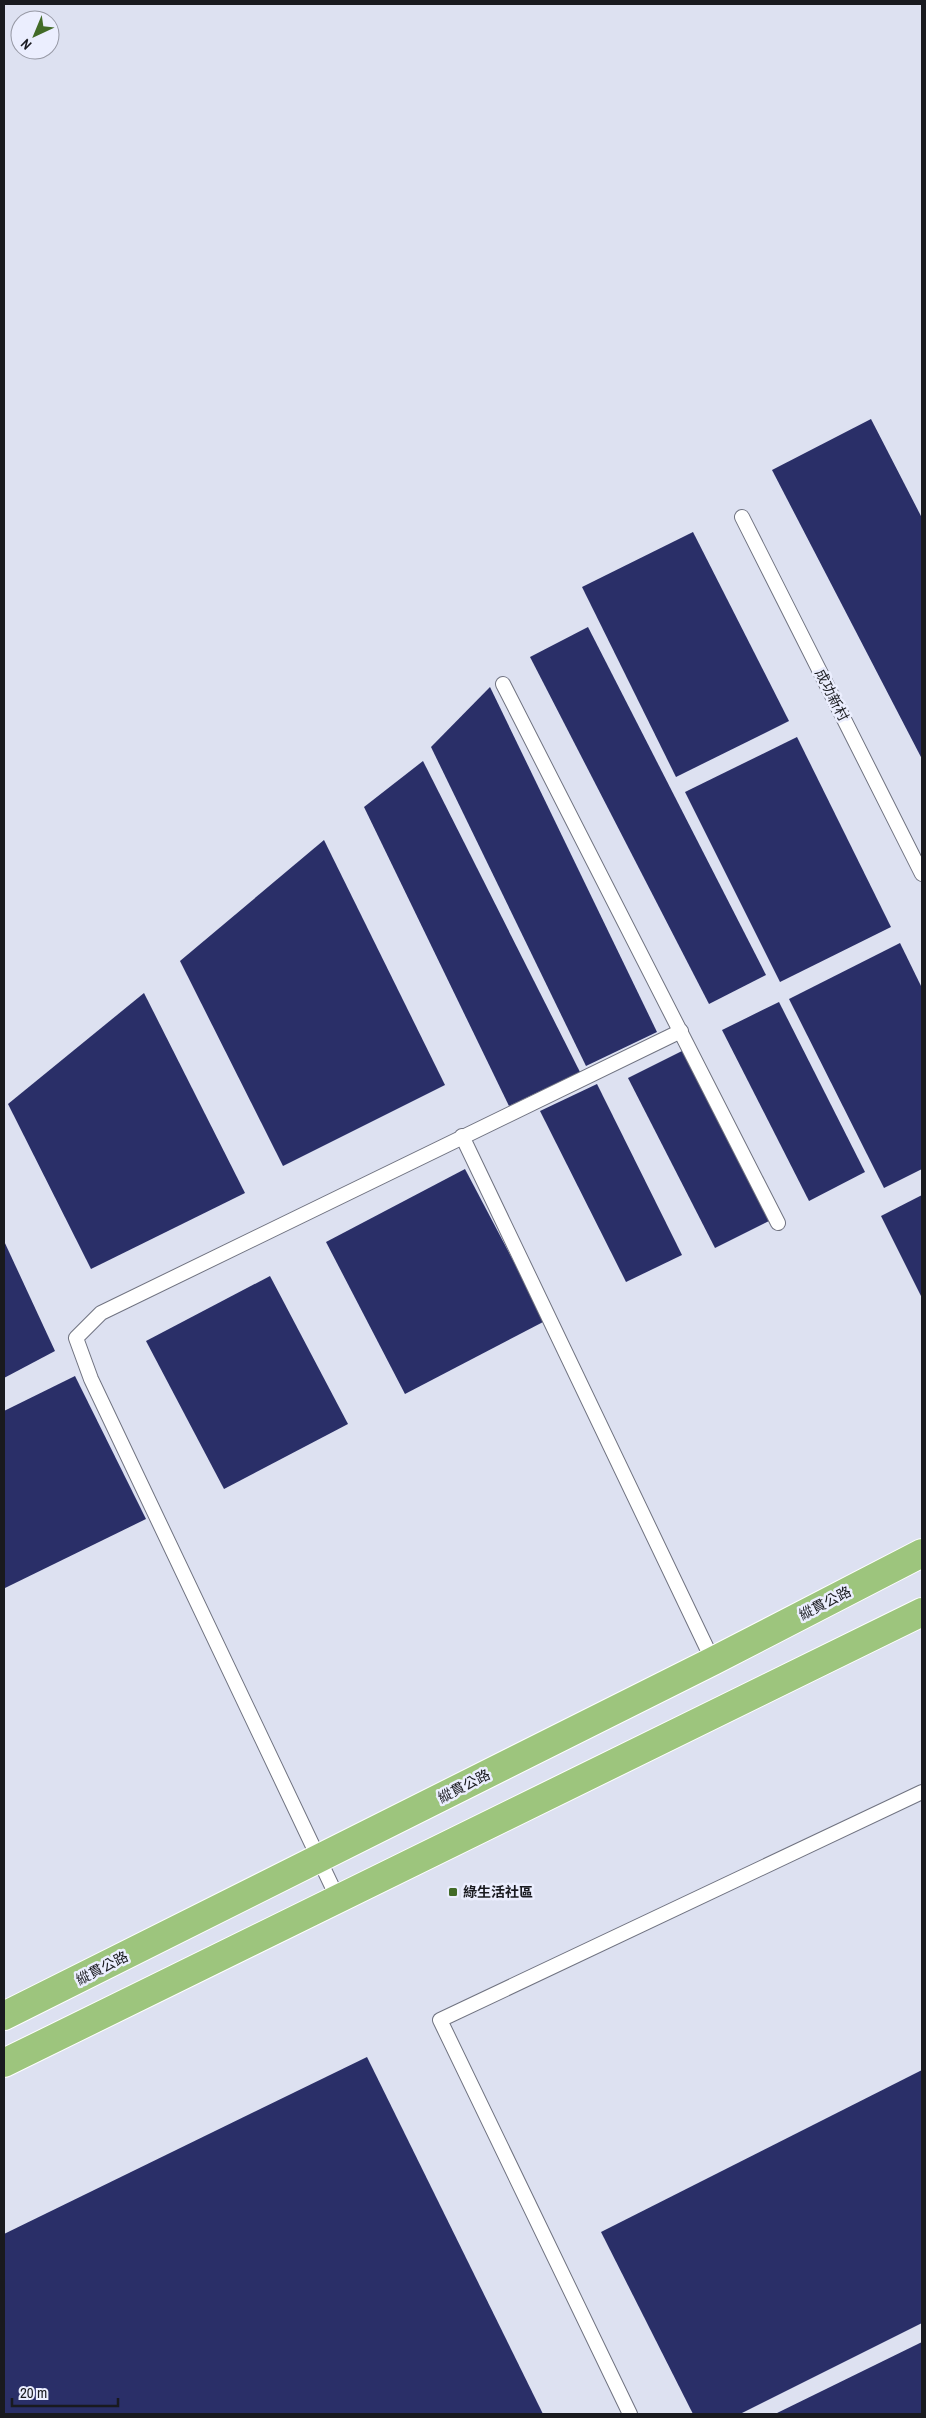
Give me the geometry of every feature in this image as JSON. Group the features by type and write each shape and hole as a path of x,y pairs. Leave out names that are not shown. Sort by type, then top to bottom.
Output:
{"main road":[{"name":"縱貫公路","path":"4,2016 713,1661 922,1553"},
{"path":"4,2063 922,1612"}],"lane":[{"name":"成功新村","path":"742,517 922,874"},
{"path":"503,684 778,1222"},
{"path":"338,1899 91,1379 76,1338 101,1312 680,1031"},
{"path":"462,1136 713,1661"},
{"path":"630,2414 440,2020 922,1792"}],"building":[{"path":"871,419 922,518 922,759 772,470"},
{"path":"693,532 789,721 676,777 582,587"},
{"path":"588,627 766,975 709,1004 530,657"},
{"path":"490,687 657,1032 586,1066 431,747"},
{"path":"797,737 891,927 780,982 685,792"},
{"path":"423,761 580,1072 509,1106 364,807"},
{"path":"324,840 445,1085 283,1166 180,961"},
{"path":"900,943 922,988 922,1169 884,1188 789,999"},
{"path":"144,993 245,1193 91,1269 8,1104"},
{"path":"779,1002 865,1172 809,1201 722,1030"},
{"path":"684,1050 771,1220 715,1248 628,1078"},
{"path":"597,1084 682,1255 626,1282 540,1111"},
{"path":"465,1169 545,1321 405,1394 326,1242"},
{"path":"922,1195 922,1298 881,1216"},
{"path":"4,1241 55,1351 4,1378"},
{"path":"270,1276 348,1424 224,1489 146,1341"},
{"path":"75,1376 146,1519 5,1588 4,1411"},
{"path":"367,2057 543,2414 4,2414 4,2234"},
{"path":"922,2070 922,2323 740,2414 693,2414 601,2232"},
{"path":"922,2342 922,2414 775,2414"}],"place":[{"name":"綠生活社區","path":"453,1892"}]}
